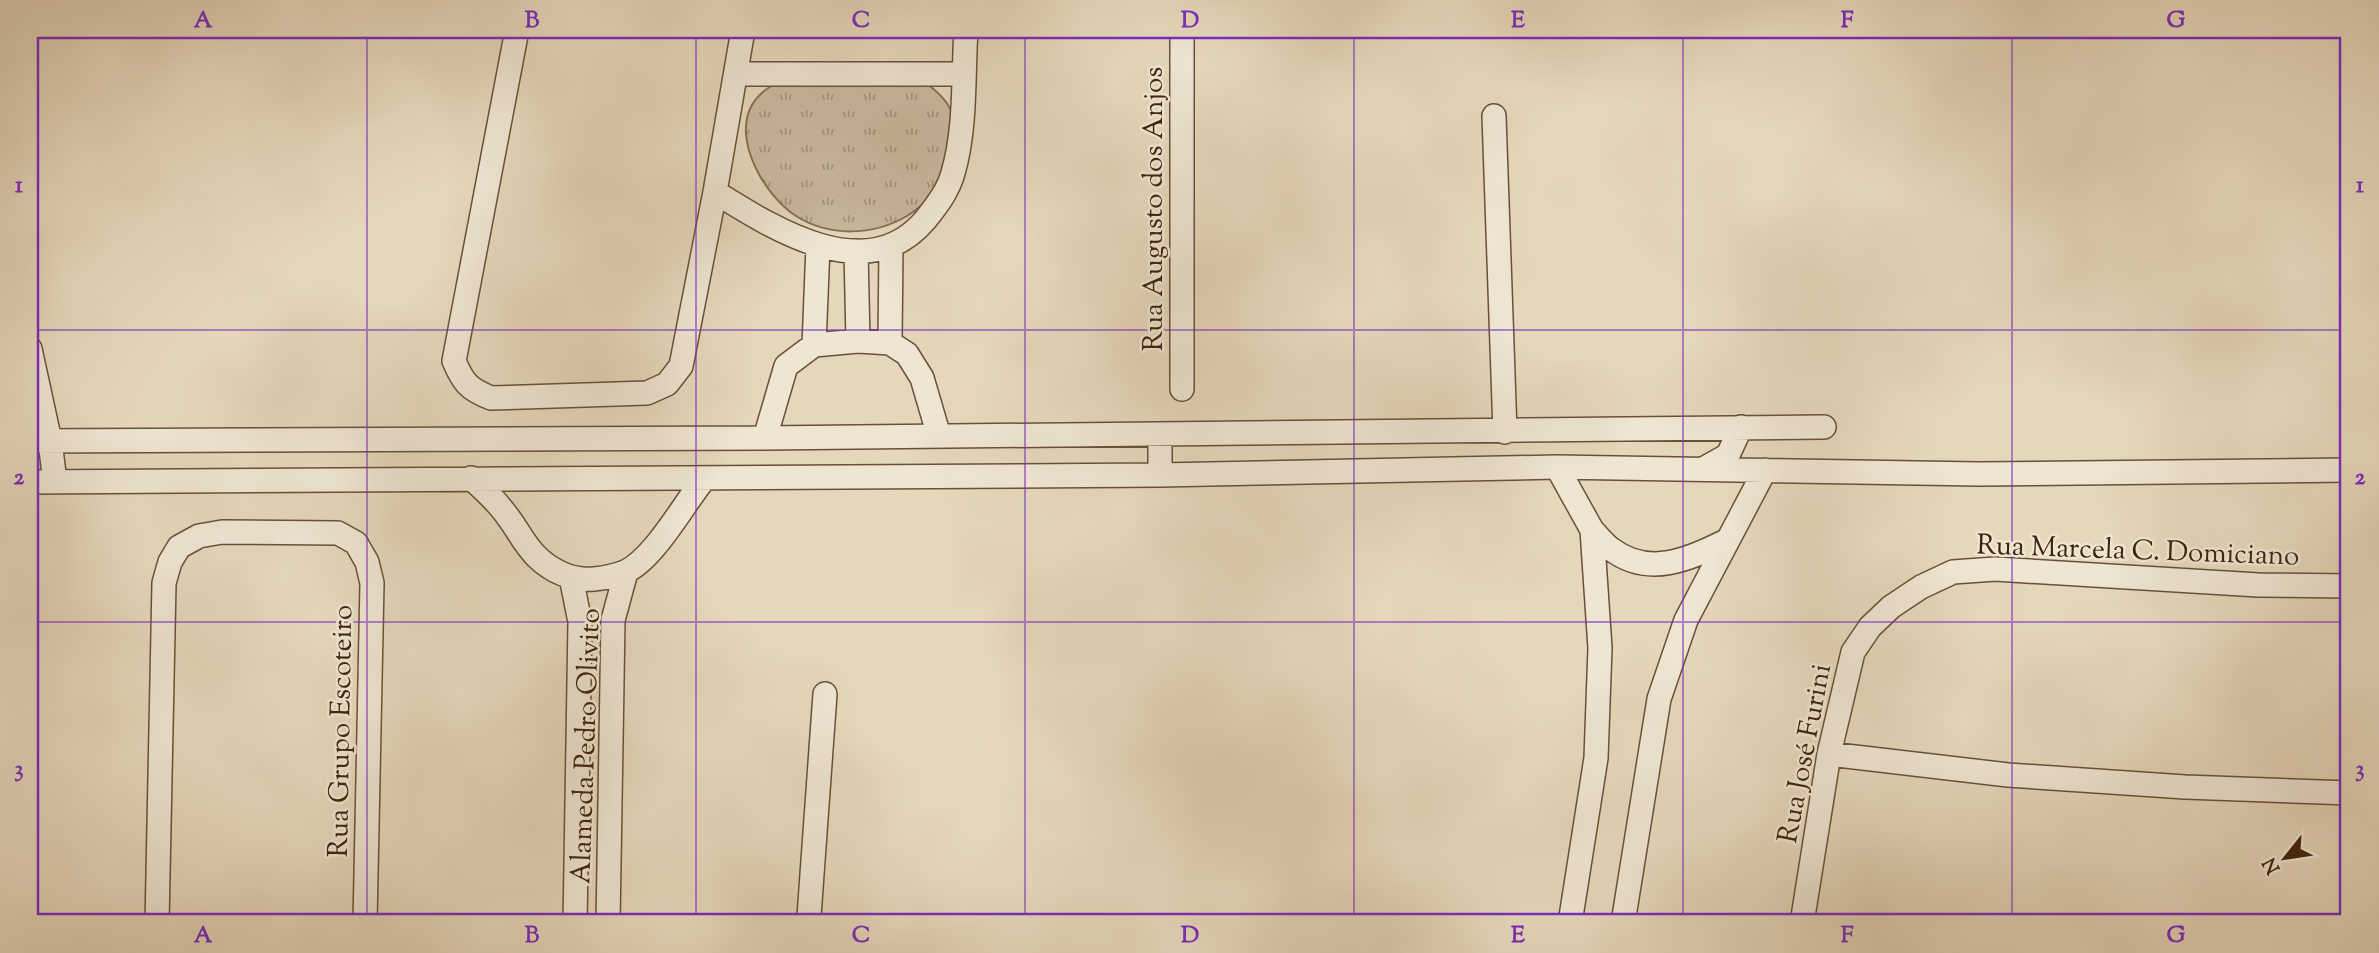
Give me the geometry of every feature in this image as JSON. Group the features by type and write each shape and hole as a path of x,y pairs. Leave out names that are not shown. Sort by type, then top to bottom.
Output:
{"street":[{"path":"517,30 454,360 461,377 472,391 491,398 646,393 667,384 681,366 743,30"},
{"path":"715,192 762,221 818,246 856,251 891,247 919,227 942,200 953,175 960,141 966,30"},
{"name":"Rua Augusto dos Anjos","path":"1182,30 1182,389"},
{"path":"736,74 963,74"},
{"path":"1494,116 1505,432"},
{"path":"814,345 818,246"},
{"path":"890,343 891,247"},
{"path":"856,251 858,341"},
{"path":"765,438 786,366 814,345 858,341 890,343 907,354 922,378 939,436"},
{"path":"30,349 40,441 55,482"},
{"path":"1703,469 1728,455 1741,427"},
{"path":"1741,427 1765,470"},
{"path":"40,441 1160,435 1824,427"},
{"path":"1160,435 1160,475"},
{"path":"397,440 397,479"},
{"path":"1557,467 1592,530 1611,549 1628,559 1649,565 1671,564 1726,541"},
{"path":"30,482 1160,475 1557,467 1979,474 2349,470"},
{"path":"1623,923 1659,699 1685,620 1765,470"},
{"path":"471,478 495,501 537,557 571,578 587,579 626,572 644,559 704,479"},
{"path":"1570,923 1596,758 1600,648 1592,530"},
{"name":"Rua Grupo Escoteiro","path":"157,923 164,583 170,562 179,547 199,536 222,532 338,533 356,543 367,562 372,583 365,923"},
{"name":"Rua Marcela C. Domiciano","path":"1891,607 1921,587 1953,572 1995,569 2258,585 2349,586"},
{"name":"Alameda Pedro Olivito","path":"608,923 613,620 626,572"},
{"name":"Alameda Pedro Olivito","path":"571,578 580,622 575,923"},
{"name":"Rua José Furini","path":"1802,923 1829,754 1853,652 1870,627 1891,607"},
{"path":"806,923 809,916 825,694"},
{"path":"1829,754 2022,776 2185,788 2349,793"}],"green space":[{"path":"922,80 948,105 954,122 954,132 943,177 929,198 907,216 894,223 866,230 837,231 822,228 784,207 763,181 749,150 747,119 754,102 771,86"}]}
